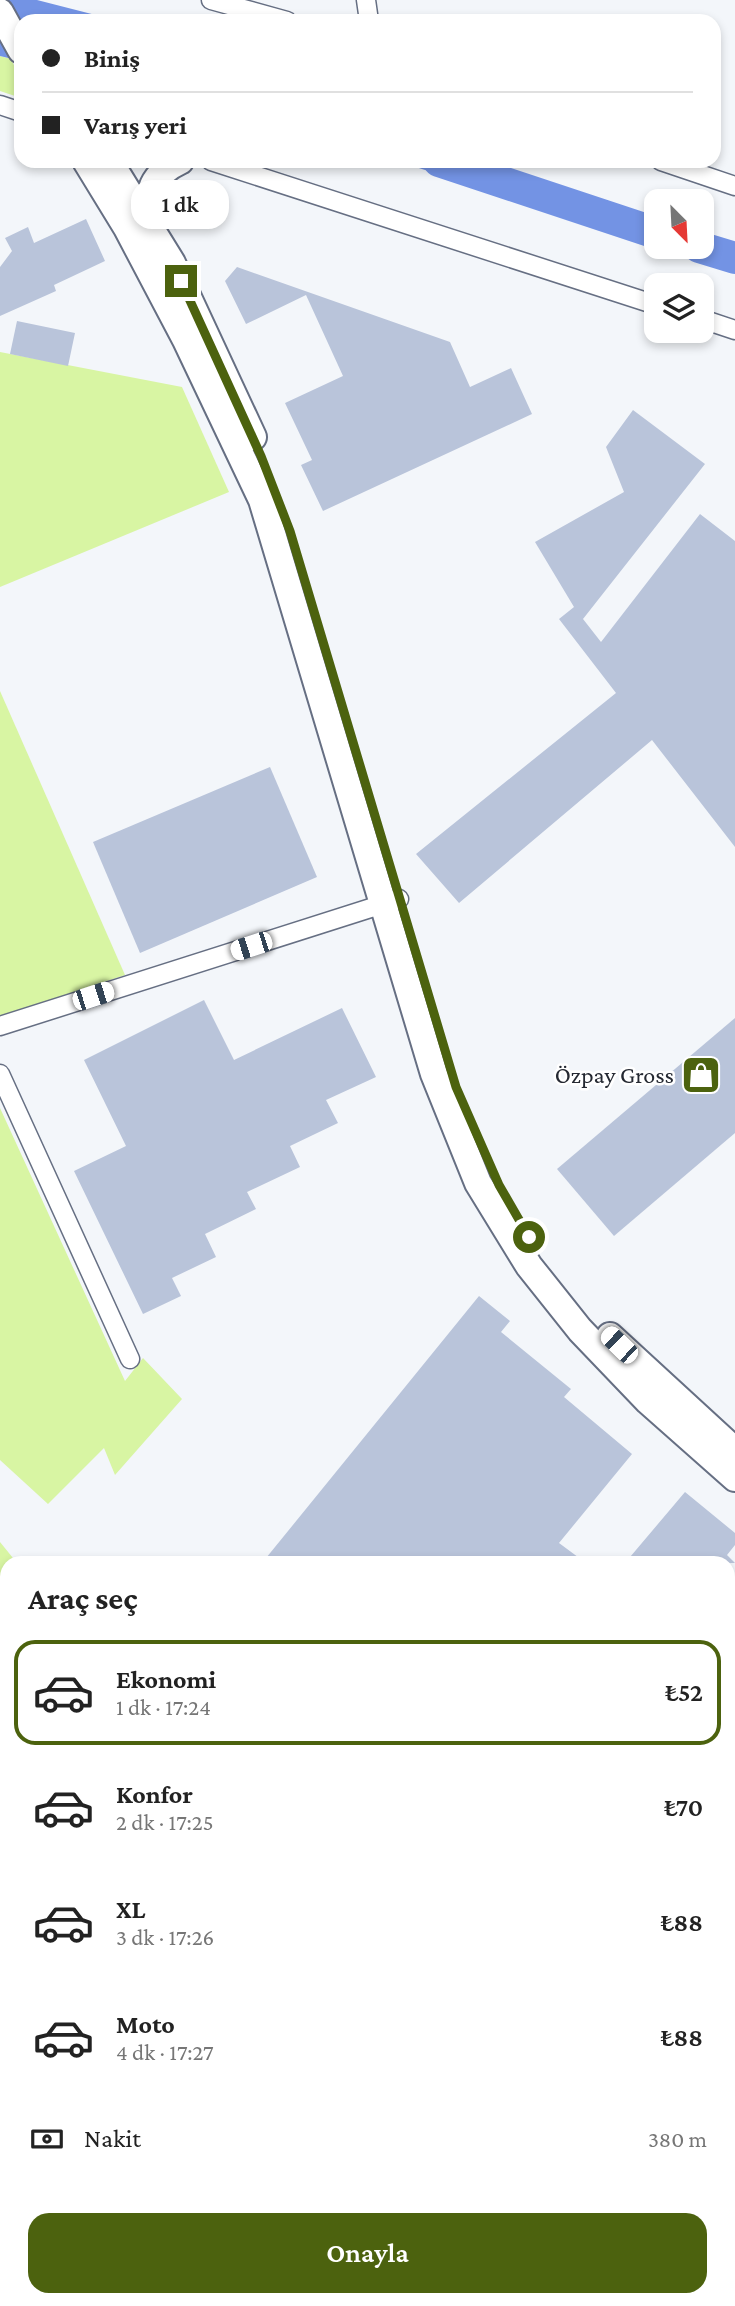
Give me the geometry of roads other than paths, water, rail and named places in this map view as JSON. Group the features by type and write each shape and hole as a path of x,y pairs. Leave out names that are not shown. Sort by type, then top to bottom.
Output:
{"main road":[{"path":"0,12 14,37"},
{"path":"90,168 127,229 180,329 262,500 391,901 456,1087 480,1146 519,1222 603,1330 735,1451"},
{"path":"114,168 147,220 199,318 275,489 300,561 452,1123 478,1183 528,1266 588,1338 648,1401 735,1478"},
{"path":"147,220 153,181 171,168"}],"street":[{"path":"211,0 265,14"},
{"path":"233,168 644,301"},
{"path":"682,168 735,186"},
{"path":"714,324 735,330"},
{"path":"0,1026 391,901"},
{"path":"0,1074 130,1359"}],"water":[{"path":"0,0 37,0 92,14 14,14 14,59 0,56"},
{"path":"419,168 482,168 478,187"}],"waterway":[{"path":"460,168 644,229"},
{"path":"714,252 735,258"}],"place":[{"name":"Özpay Gross","path":"701,1075"}]}
